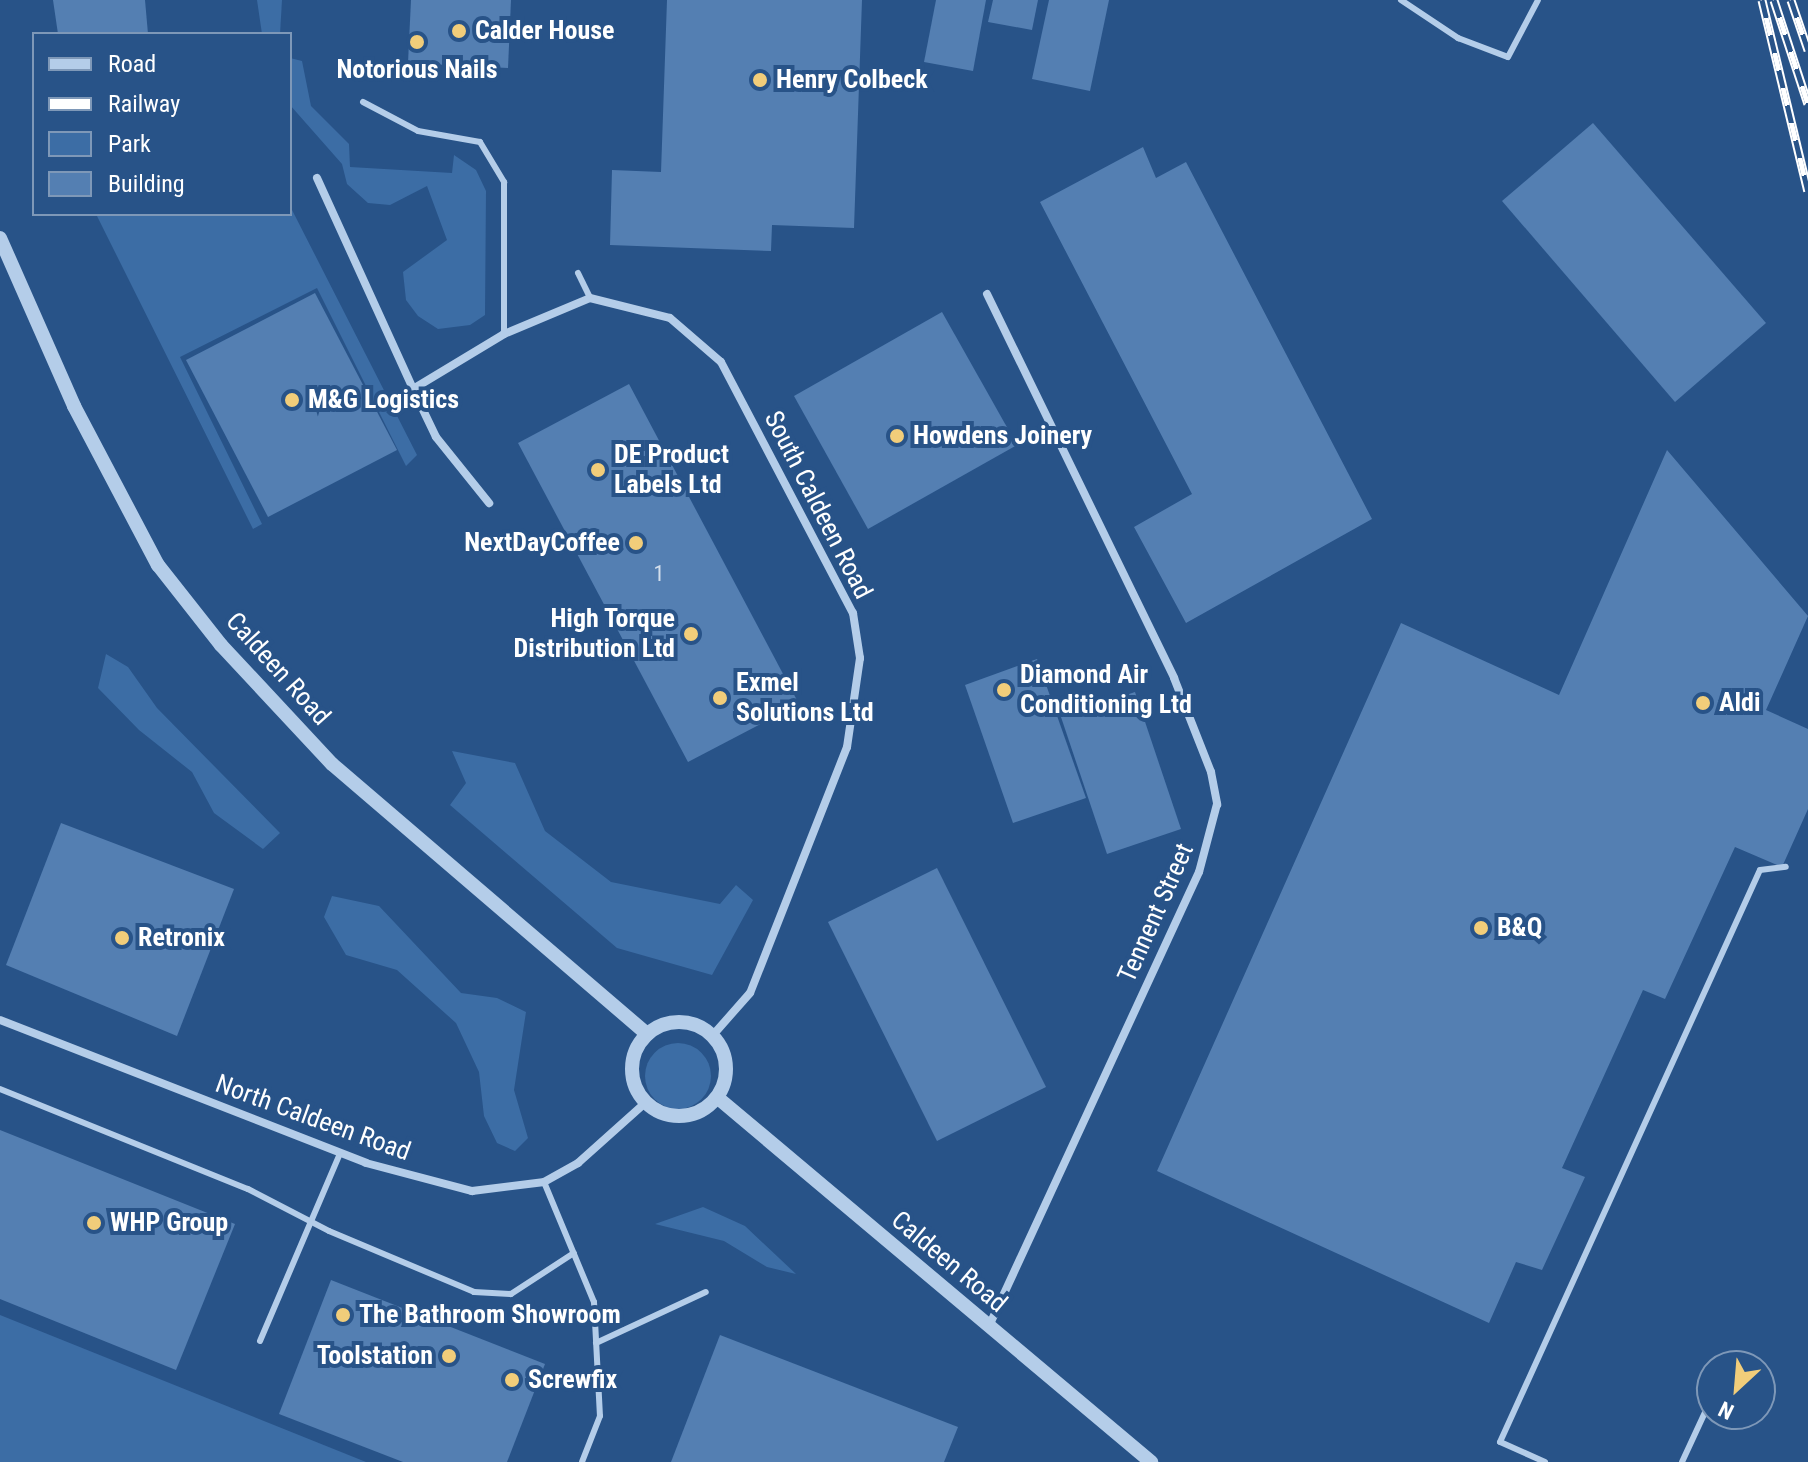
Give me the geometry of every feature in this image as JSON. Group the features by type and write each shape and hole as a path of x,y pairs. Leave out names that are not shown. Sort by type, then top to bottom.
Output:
{"street":[{"path":"317,178 436,437 489,503"},
{"name":"Caldeen Road","path":"0,238 74,406 158,565 221,645 332,764 647,1034"},
{"name":"Tennent Street","path":"987,294 1174,678 1211,772 1217,804 1199,872 989,1327"},
{"path":"413,389 504,334 590,298"},
{"name":"South Caldeen Road","path":"590,298 670,318 721,362 853,613 860,658 847,747 750,993 713,1035"},
{"name":"North Caldeen Road","path":"0,1020 340,1153 472,1191 544,1182 578,1163 645,1103"},
{"path":"679,1022 713,1035 727,1065 718,1098 694,1115 678,1117 645,1103 632,1075 636,1049 647,1034 679,1022"},
{"name":"Caldeen Road","path":"718,1098 1151,1462"}],"lane":[{"path":"1401,0 1458,38 1508,57 1538,0"},
{"path":"363,102 418,131 480,142 504,182 504,334"},
{"path":"578,273 590,298"},
{"path":"1545,1462 1500,1442 1755,879 1766,866 1786,867"},
{"path":"0,1089 248,1189 313,1221 492,1296 511,1294 574,1253"},
{"path":"260,1341 340,1153"},
{"path":"544,1182 594,1302 600,1416 582,1462"},
{"path":"596,1343 706,1292"},
{"path":"1682,1462 1697,1430"}],"green space":[{"path":"257,0 282,0 280,32 262,32"},
{"path":"292,58 302,61 311,106 349,144 350,167 452,173 454,155 476,170 486,191 485,315 470,325 438,329 418,316 406,300 403,272 447,240 427,186 390,205 368,203 347,184 342,164 292,107"},
{"path":"292,210 417,455 406,466 317,288 180,357 262,524 253,529 97,216 292,216"},
{"path":"106,654 128,667 157,708 280,833 263,849 214,813 192,772 139,730 98,688"},
{"path":"452,751 515,763 545,831 611,882 720,904 736,885 753,900 712,975 617,948 450,805 466,783"},
{"path":"332,896 379,906 461,993 497,998 526,1012 514,1090 528,1138 515,1151 497,1143 484,1116 479,1072 456,1023 397,970 346,955 324,917"},
{"path":"678,1043 701,1053 711,1076 701,1099 678,1109 655,1099 645,1076 655,1053"},
{"path":"703,1207 745,1226 796,1274 767,1267 724,1241 655,1224"},
{"path":"0,1315 366,1462 0,1462"}],"building":[{"path":"53,0 145,0 148,32 58,32"},
{"name":"Calder House","path":"411,0 511,0 508,68 408,63"},
{"path":"667,0 862,0 854,228 772,225 771,251 610,245 612,170 661,172"},
{"path":"936,0 986,0 973,71 924,62"},
{"path":"993,0 1038,0 1032,30 988,22"},
{"path":"1049,0 1109,0 1090,91 1032,79"},
{"path":"1593,123 1766,323 1675,402 1502,201"},
{"path":"1143,147 1156,178 1186,162 1372,519 1186,623 1134,527 1192,494 1040,202"},
{"path":"315,293 397,450 268,517 186,360"},
{"path":"942,312 1017,445 868,529 794,396"},
{"path":"629,384 799,704 688,762 518,443"},
{"name":"B&Q","path":"1667,450 1808,616 1766,710 1808,729 1808,809 1782,867 1735,847 1665,999 1643,990 1562,1168 1585,1177 1542,1270 1516,1262 1489,1323 1157,1171 1401,623 1559,695"},
{"path":"1037,659 1086,798 1013,823 965,685"},
{"path":"1135,692 1181,829 1107,854 1061,717"},
{"path":"61,823 234,889 177,1036 6,965"},
{"path":"937,868 1046,1087 937,1141 828,922"},
{"path":"0,1130 235,1224 176,1370 0,1299"},
{"path":"331,1280 545,1364 507,1462 403,1462 279,1414"},
{"path":"720,1335 958,1427 944,1462 671,1462"}],"railway":[{"path":"1762,0 1808,191"},
{"path":"1774,0 1808,104"},
{"path":"1791,0 1808,50"}],"place":[{"name":"Calder House","path":"459,31"},
{"name":"Notorious Nails","path":"417,42"},
{"name":"Henry Colbeck","path":"760,80"},
{"name":"M&G Logistics","path":"292,400"},
{"name":"Howdens Joinery","path":"897,436"},
{"name":"DE Product Labels Ltd","path":"598,470"},
{"name":"NextDayCoffee","path":"636,543"},
{"name":"High Torque Distribution Ltd","path":"691,634"},
{"name":"Diamond Air Conditioning Ltd","path":"1004,690"},
{"name":"Exmel Solutions Ltd","path":"720,698"},
{"name":"Aldi","path":"1703,703"},
{"name":"B&Q","path":"1481,928"},
{"name":"Retronix","path":"122,938"},
{"name":"WHP Group","path":"94,1223"},
{"name":"The Bathroom Showroom","path":"343,1315"},
{"name":"Toolstation","path":"449,1356"},
{"name":"Screwfix","path":"512,1380"}]}
